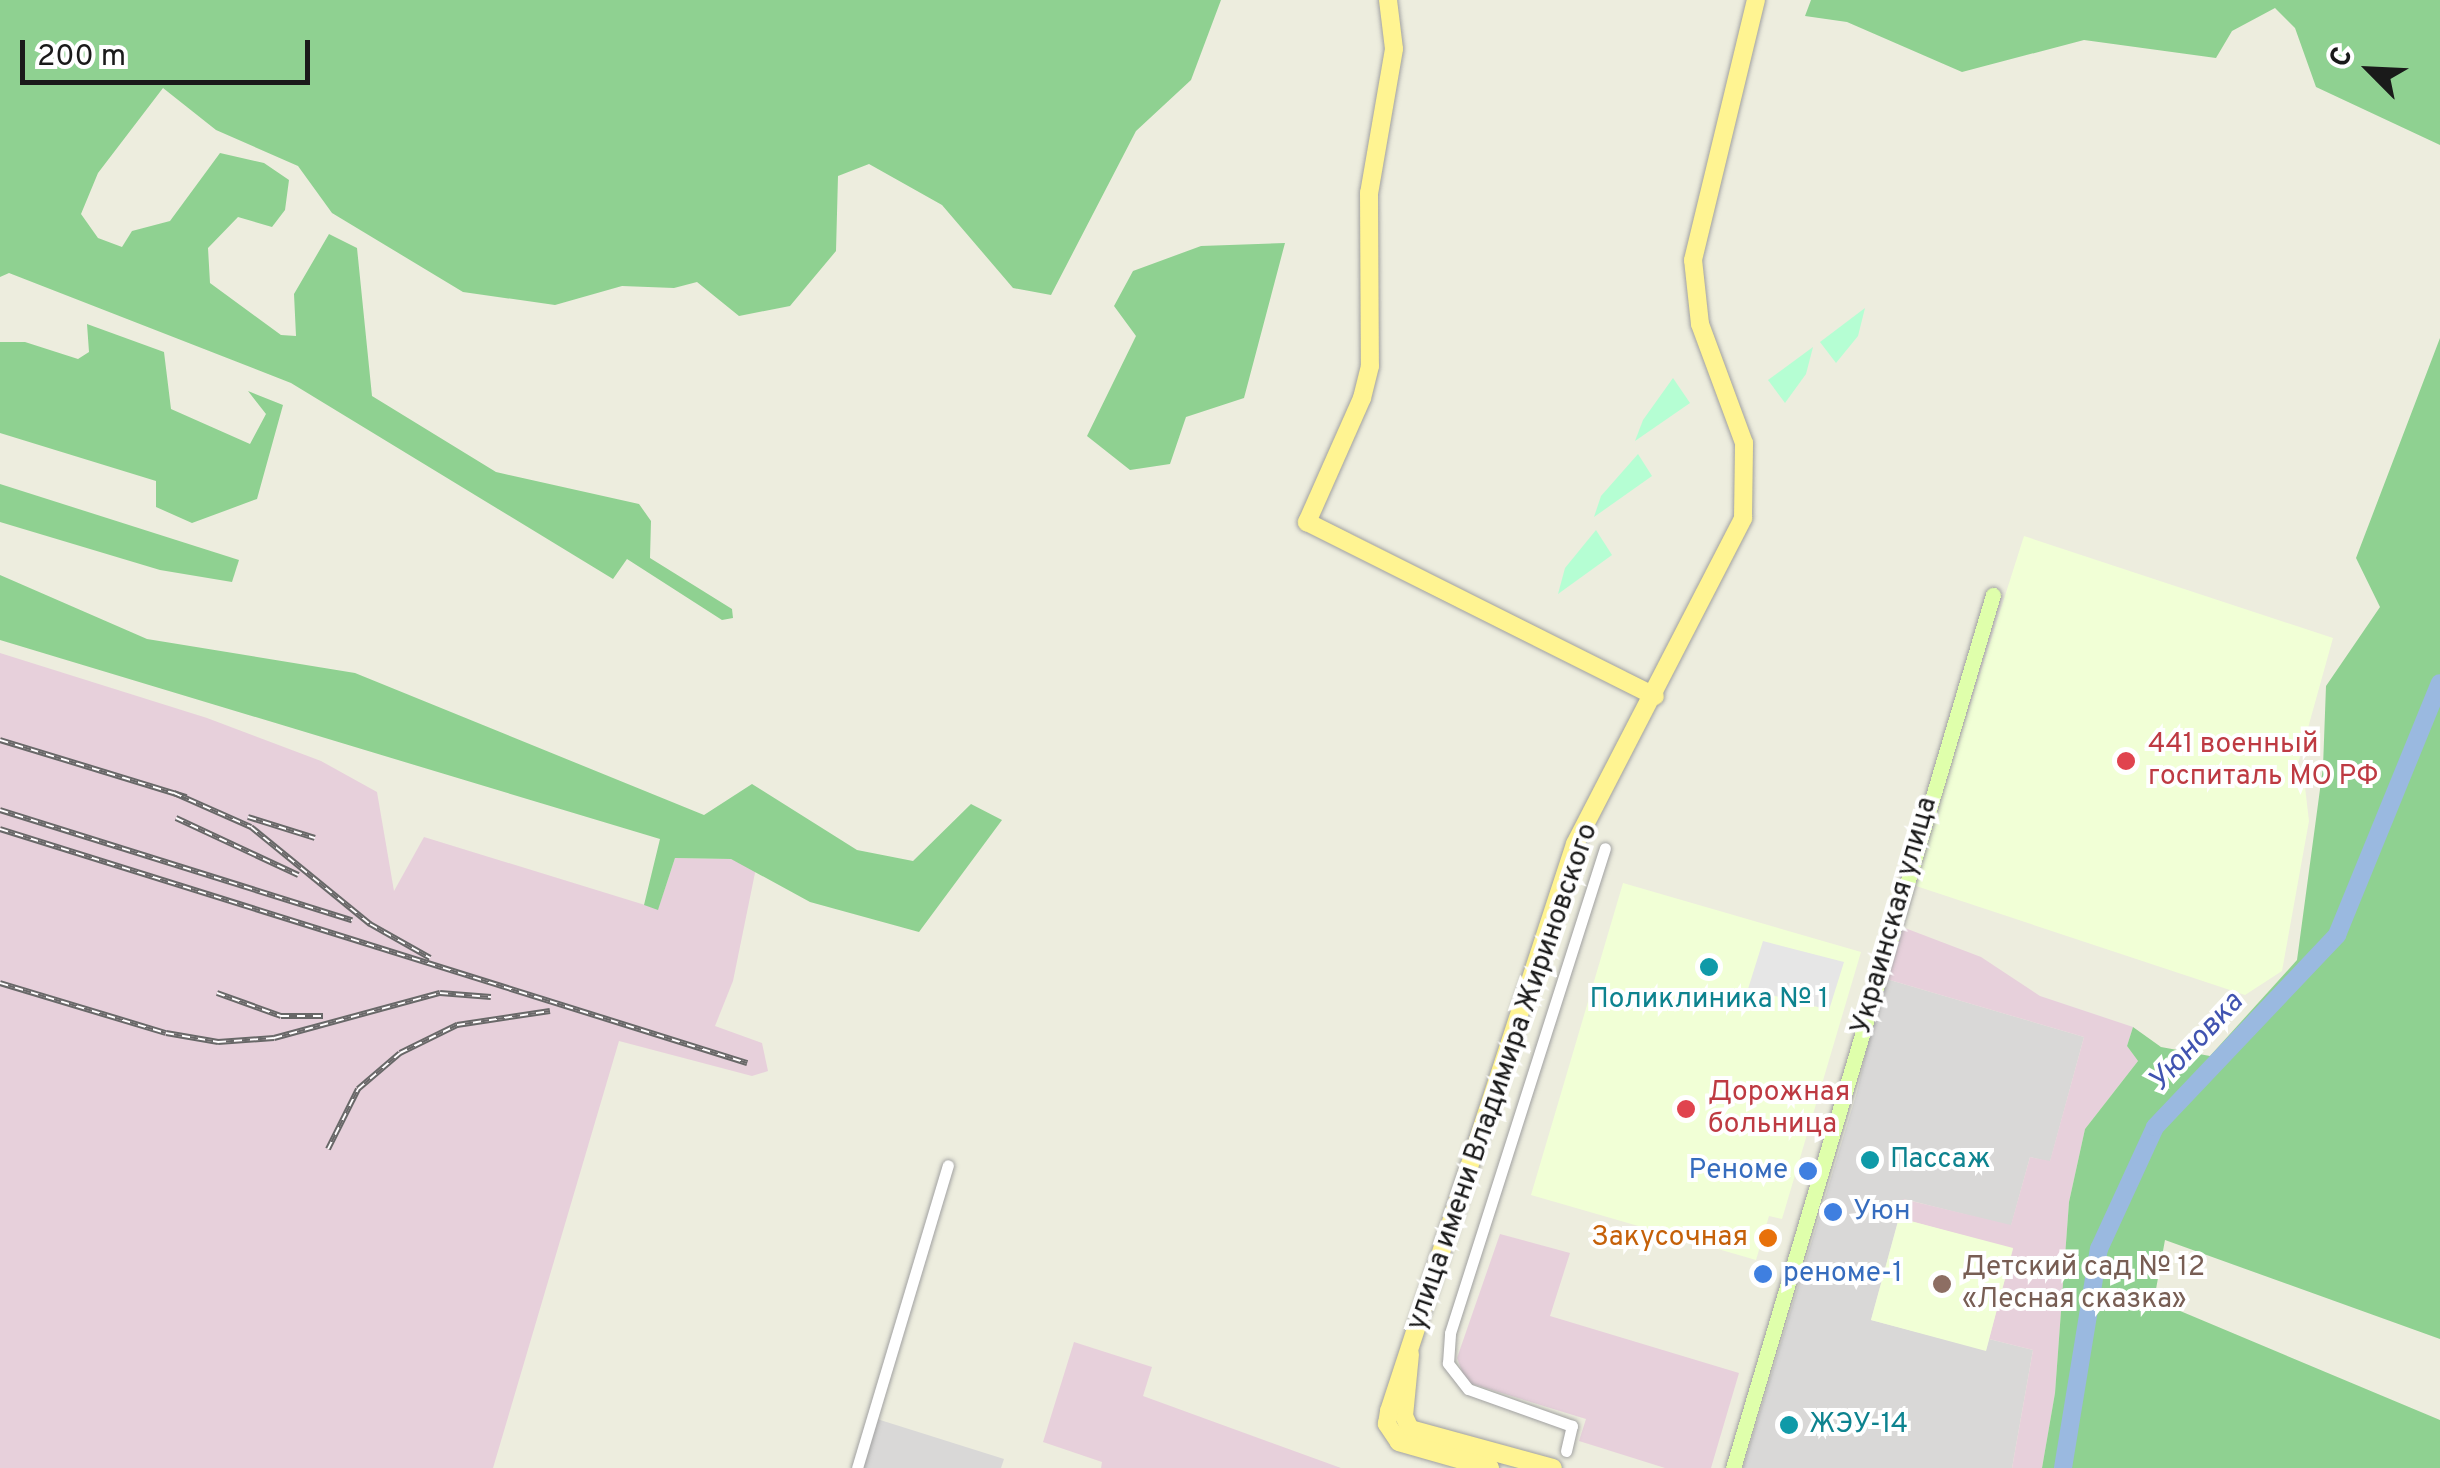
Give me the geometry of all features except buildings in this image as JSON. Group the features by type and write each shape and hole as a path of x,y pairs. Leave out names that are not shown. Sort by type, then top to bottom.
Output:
{"main road":[{"path":"1388,0 1394,49 1369,193 1370,366 1362,398 1307,522 1655,696"},
{"name":"улица имени Владимира Жириновского","path":"1553,1468 1410,1429 1404,1416 1410,1354 1575,844 1720,569 1748,496 1738,413 1700,324 1693,260 1757,18 1756,0"},
{"name":"Украинская улица","path":"1733,1468 1878,969 1993,595"},
{"name":"улица имени Владимира Жириновского","path":"1410,1354 1397,1375 1390,1434 1490,1468"}],"street":[{"path":"1566,1451 1572,1426 1468,1389 1448,1363 1450,1333 1605,848"},
{"path":"857,1468 948,1166"}],"shaded area":[{"path":"1865,308 1858,336 1836,363 1820,342"},
{"path":"1813,347 1806,374 1785,403 1768,380"},
{"path":"1673,378 1690,403 1635,441 1643,420"},
{"path":"1638,454 1652,476 1594,517 1601,496"},
{"path":"1596,530 1612,555 1558,594 1565,568"},
{"name":"441 военный госпиталь МО РФ","path":"2024,536 2333,638 2293,782 2305,787 2309,821 2282,971 2245,995 1913,885"},
{"path":"0,653 207,718 321,761 377,792 394,891 424,837 658,909 675,858 731,859 756,868 733,981 715,1026 762,1043 768,1071 752,1076 619,1041 493,1468 0,1468"},
{"name":"Дорожная больница","path":"1623,883 1861,952 1782,1219 1769,1216 1756,1260 1531,1195"},
{"path":"1897,925 1981,957 2040,996 2133,1027 2127,1046 2138,1061 2085,1129 2069,1202 2055,1393 2042,1468 2012,1468 2033,1350 1989,1339 2013,1249 1899,1218 1903,1199 2011,1225 2030,1157 2050,1161 2084,1037 1883,978"},
{"path":"1763,941 1844,962 1829,1010 1748,989"},
{"path":"1883,978 2084,1037 2050,1162 2030,1157 2011,1226 1904,1199 1871,1320 1986,1350 1989,1339 2033,1350 2012,1468 1743,1468 1857,1092"},
{"name":"Детский сад № 12 «Лесная сказка»","path":"1899,1218 2013,1248 1986,1351 1871,1320"},
{"path":"1500,1234 1570,1253 1550,1316 1739,1373 1711,1468 1665,1468 1579,1441 1586,1419 1466,1382 1457,1358"},
{"path":"1074,1342 1152,1367 1143,1396 1341,1468 1101,1468 1102,1462 1043,1442"},
{"path":"877,1419 1004,1459 1001,1468 862,1468"}],"green space":[{"path":"0,0 1221,0 1191,80 1136,131 1051,295 1013,288 942,205 869,164 838,176 836,251 790,306 739,316 697,282 674,288 622,286 555,305 463,292 332,213 298,166 216,130 163,88 98,173 81,214 98,238 122,247 132,231 170,221 220,153 264,163 289,180 285,210 272,227 238,217 208,248 210,283 281,335 296,336 294,294 329,234 357,248 372,396 496,472 639,504 651,521 650,558 732,609 733,618 722,620 627,559 613,579 291,383 9,273 0,277"},
{"path":"1811,0 2440,0 2440,145 2316,87 2295,28 2275,8 2232,31 2216,58 2084,40 1962,72 1847,22 1805,16"},
{"path":"1285,243 1244,398 1186,417 1170,464 1130,470 1087,436 1136,336 1114,306 1133,271 1201,246"},
{"path":"87,324 164,352 171,409 250,444 266,414 248,391 283,405 257,499 192,523 156,507 156,481 0,433 0,342 25,342 78,359 89,352"},
{"path":"2440,338 2440,1339 2165,1240 2154,1300 2440,1420 2440,1468 2042,1468 2055,1393 2069,1202 2085,1129 2138,1061 2127,1046 2133,1027 2161,1047 2210,1056 2297,960 2323,767 2326,686 2380,607 2356,558"},
{"path":"0,484 239,560 232,582 160,570 0,522"},
{"path":"0,575 147,639 355,673 704,815 752,784 857,850 913,861 971,804 1002,820 919,932 810,902 731,859 675,858 658,910 644,905 660,839 0,640"}],"waterway":[{"name":"Уюновка","path":"2063,1468 2099,1249 2155,1127 2337,935 2440,683"}],"railway":[{"path":"0,740 186,797"},
{"path":"174,793 251,827 370,924 430,958"},
{"path":"0,810 352,920"},
{"path":"248,817 315,838"},
{"path":"176,818 298,875"},
{"path":"0,829 747,1063"},
{"path":"0,983 166,1033 218,1042 274,1038 440,993 491,997"},
{"path":"217,993 281,1016 323,1016"},
{"path":"328,1149 358,1089 400,1053 457,1025 550,1011"}],"place":[{"name":"441 военный госпиталь МО РФ","path":"2126,761"},
{"name":"Поликлиника № 1","path":"1709,967"},
{"name":"Дорожная больница","path":"1686,1109"},
{"name":"Пассаж","path":"1870,1160"},
{"name":"Реноме","path":"1808,1171"},
{"name":"Уюн","path":"1833,1212"},
{"name":"Закусочная","path":"1768,1238"},
{"name":"реноме-1","path":"1763,1274"},
{"name":"Детский сад № 12 «Лесная сказка»","path":"1942,1284"},
{"name":"ЖЭУ-14","path":"1789,1425"}]}
